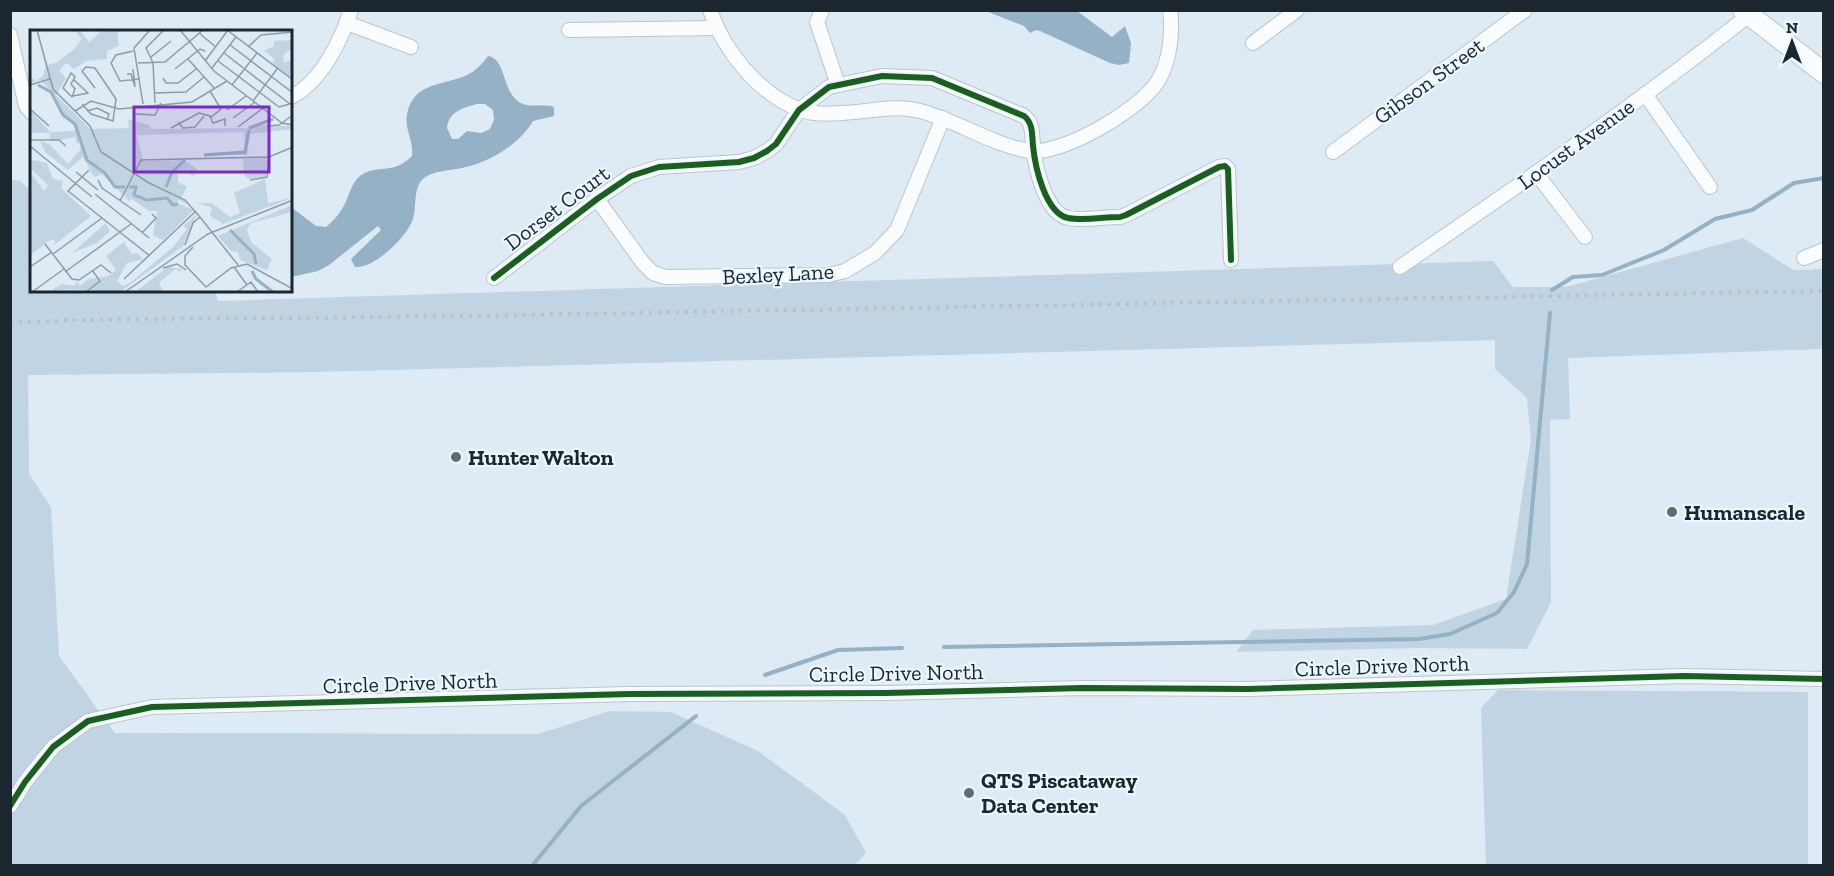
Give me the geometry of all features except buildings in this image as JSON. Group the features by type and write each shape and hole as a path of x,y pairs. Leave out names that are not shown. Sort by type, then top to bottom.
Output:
{"street":[{"path":"710,10 716,28 736,58 758,82 778,98 799,110 820,114 898,108 918,110 1008,145 1034,151 1064,144 1092,132 1123,115 1143,99 1159,80 1166,58 1172,29 1170,10"},
{"path":"822,10 817,22 838,85"},
{"path":"1253,43 1297,10"},
{"name":"Gibson Street","path":"1333,152 1525,10"},
{"path":"1746,13 1824,73"},
{"name":"Locust Avenue","path":"1400,267 1536,174 1645,94 1746,13"},
{"path":"292,96 303,91 327,61 343,36 349,17 411,47"},
{"path":"569,30 716,28"},
{"path":"10,35 27,88 26,106 30,111"},
{"name":"Dorset Court","path":"495,278 597,199 631,176 659,167 740,162 754,158 776,144 799,110 829,87 882,76 932,78 1024,116 1031,124 1038,175 1055,209 1066,217 1076,219 1126,215 1225,166 1228,169 1231,260"},
{"path":"1645,94 1710,187"},
{"name":"Bexley Lane","path":"597,199 643,264 653,273 666,277 828,275 845,271 875,253 897,230 943,118"},
{"path":"1536,174 1585,237"},
{"path":"1804,258 1824,250"},
{"name":"Circle Drive North","path":"10,806 25,782 53,747 88,721 152,707 629,694 886,693 1082,688 1248,689 1684,676 1824,679"}],"shaded area":[{"path":"986,11 1077,11 1112,37 1125,26 1131,43 1129,63 1119,65 1110,63 1040,31 1030,33 1024,26"},
{"path":"488,56 494,58 510,90 519,102 527,105 552,106 554,116 533,121 520,138 502,152 482,162 436,173 422,180 417,188 410,226 397,243 371,263 355,267 351,259 381,230 378,226 329,265 318,271 292,277 292,208 316,226 326,227 340,212 354,183 360,176 373,170 398,166 412,156 406,119 416,96 431,86 458,78 479,67","holes":["477,104 485,104 493,110 494,120 490,129 481,133 467,131 458,139 452,139 447,128 448,122 458,111"]},
{"path":"11,180 20,181 30,190 30,292 215,292 218,301 1493,261 1513,287 1566,287 1743,238 1793,270 1823,269 1823,349 1568,358 1570,419 1550,420 1551,602 1527,649 1418,648 1236,652 1253,630 1433,625 1506,599 1531,439 1527,398 1495,369 1495,340 317,372 28,375 29,474 51,507 59,656 115,733 538,734 610,711 671,712 758,751 845,815 866,853 854,866 11,866"},
{"path":"1498,690 1808,692 1808,865 1486,865 1481,708"}],"waterway":[{"path":"1552,290 1573,277 1602,275 1664,250 1715,219 1752,210 1794,183 1824,178"},
{"path":"944,647 1419,639 1450,634 1497,613 1514,592 1527,564 1550,313"},
{"path":"765,675 838,650 902,648"},
{"path":"532,866 581,806 696,716"}],"railway":[{"path":"10,323 70,320 470,316 1824,291"}],"cycle path":[{"path":"494,278 597,199 631,176 659,167 739,162 754,158 776,144 799,110 829,87 882,76 932,78 1024,116 1031,125 1036,165 1047,198 1060,214 1068,218 1120,217 1225,166 1228,169 1231,260"},
{"path":"10,806 25,782 53,747 88,721 152,707 629,694 886,693 1082,688 1248,689 1684,676 1824,679"}],"place":[{"name":"Hunter Walton","path":"456,457"},
{"name":"Humanscale","path":"1672,512"},
{"name":"QTS Piscataway Data Center","path":"969,793"}]}
